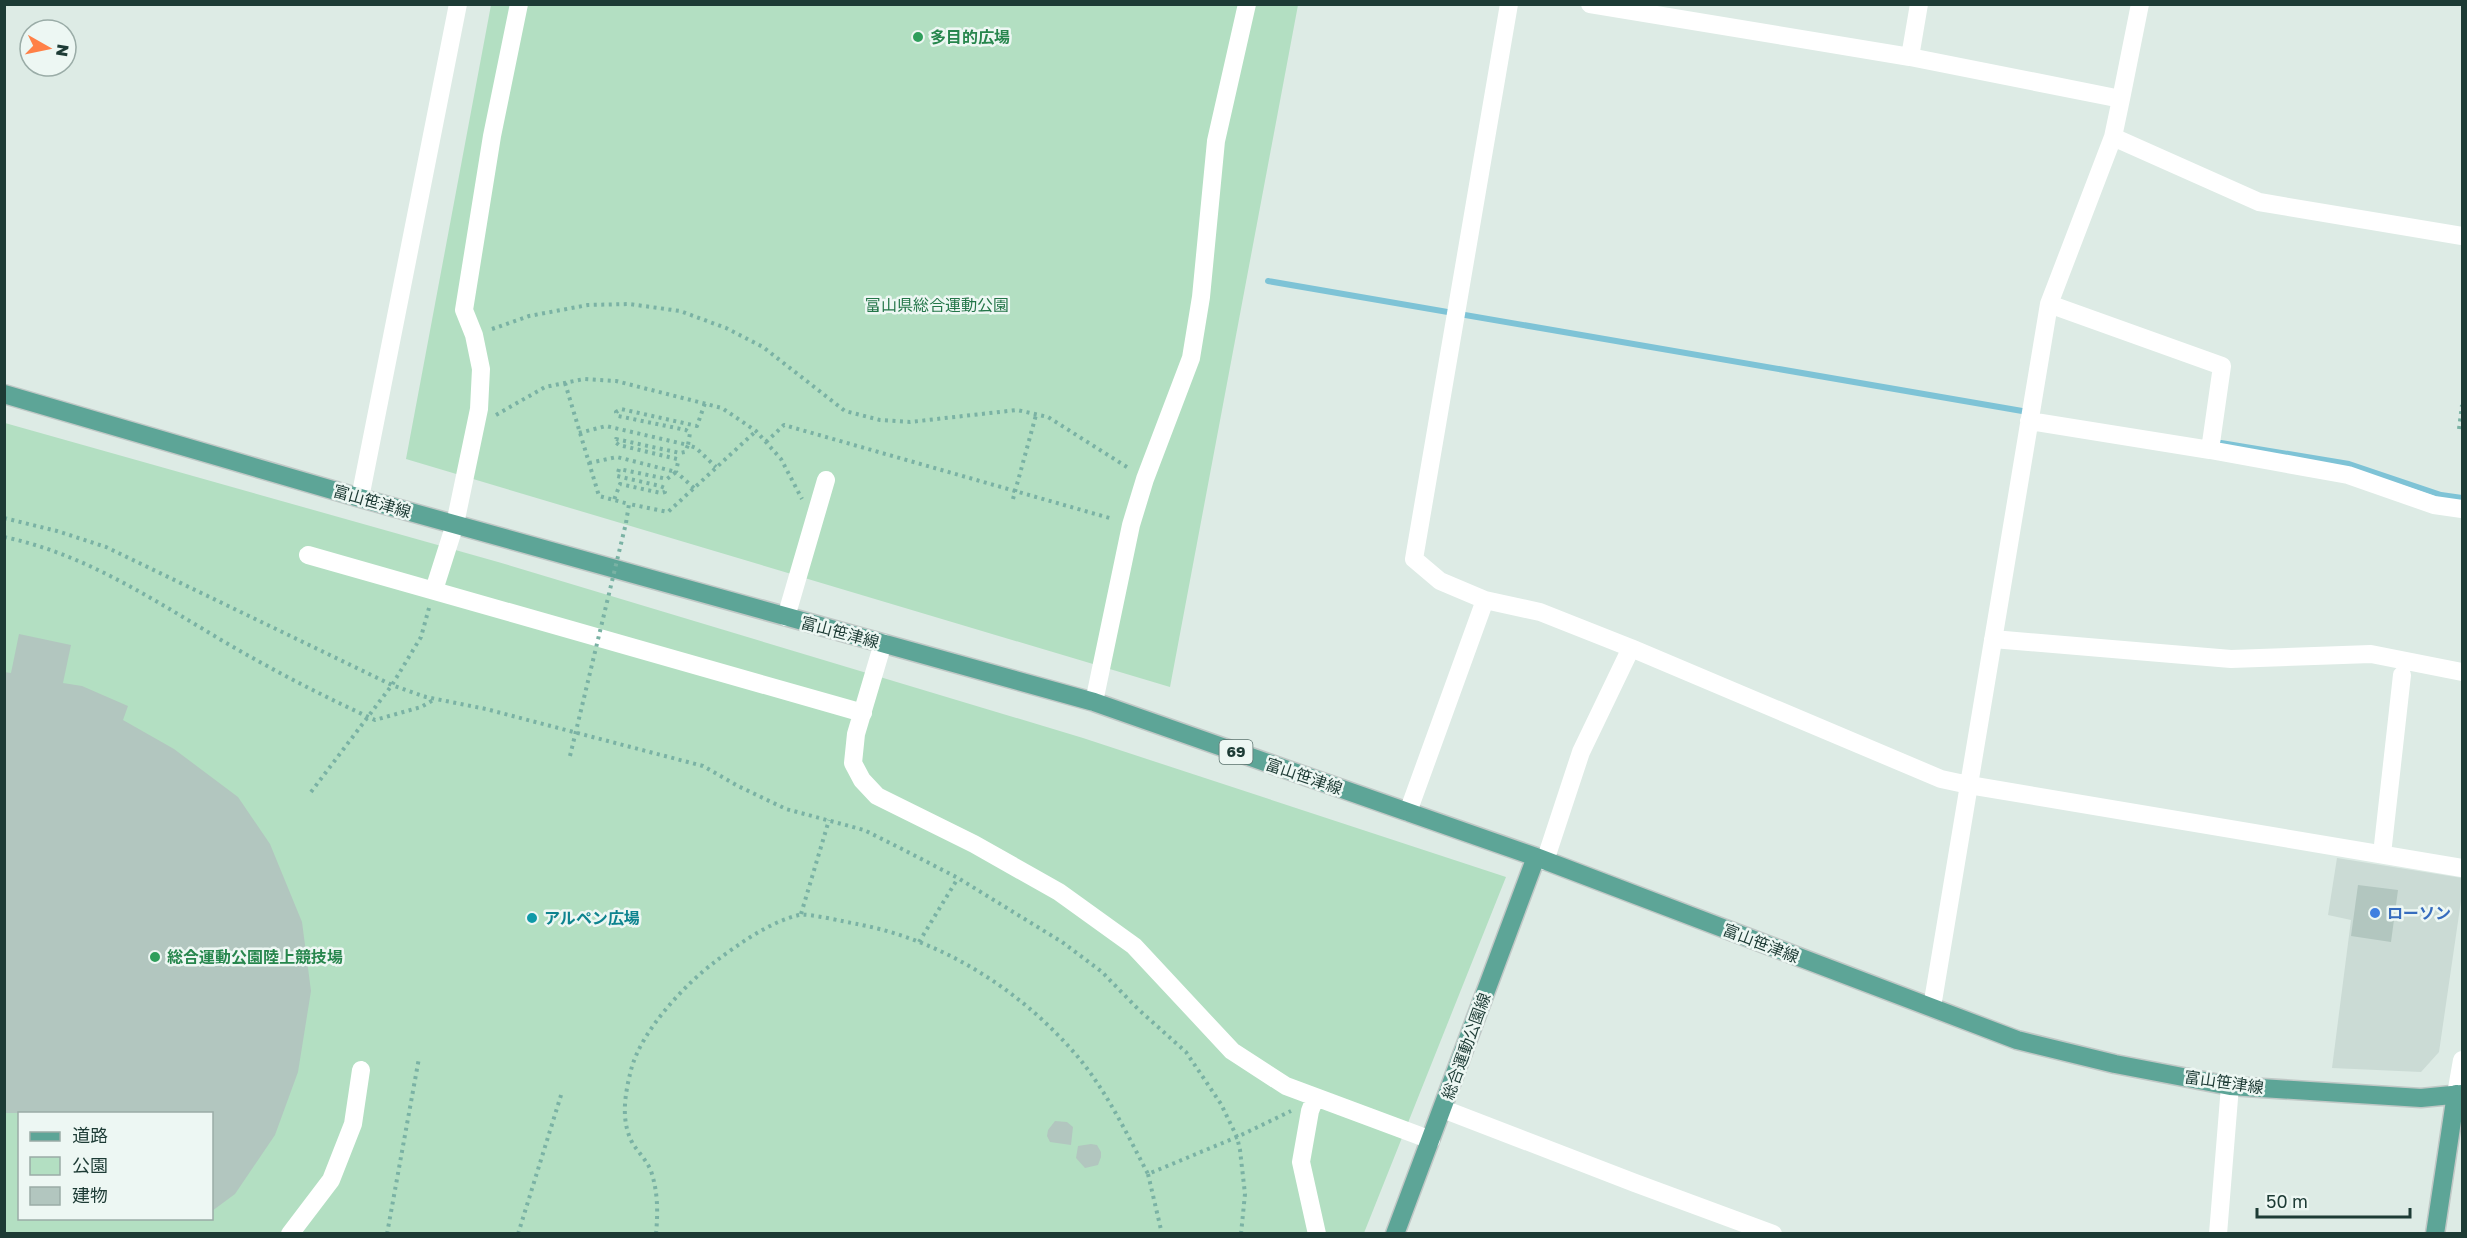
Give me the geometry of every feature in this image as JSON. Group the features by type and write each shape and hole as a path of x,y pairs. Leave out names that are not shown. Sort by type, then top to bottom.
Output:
{"main road":[{"name":"富山笹津線","path":"4,394 360,498 1094,702 1541,859 2017,1040 2115,1064 2230,1086 2421,1098 2459,1094"},
{"name":"総合運動公園線","path":"1395,1233 1541,859"},
{"path":"2435,1233 2459,1094"}],"street":[{"path":"360,498 458,4"},
{"path":"434,590 455,524 479,409 481,369 474,335 464,310 492,136 519,4"},
{"path":"1094,702 1131,525 1145,479 1191,358 1201,297 1216,141 1246,4"},
{"path":"1509,4 1414,559 1440,581 1485,600 1540,612 1941,779 2463,868"},
{"path":"1590,4 1910,57 2121,99"},
{"path":"1910,57 1919,4"},
{"path":"1932,1007 2049,304 2113,137 2140,4"},
{"path":"2113,137 2259,202 2463,236"},
{"path":"2049,304 2222,366 2211,445"},
{"path":"2030,415 2211,445 2348,475 2434,505 2463,509"},
{"path":"786,617 826,480"},
{"path":"308,555 863,713"},
{"path":"1408,813 1485,600"},
{"path":"1993,639 2231,659 2371,654 2463,672"},
{"path":"883,643 856,734 853,763 862,780 877,796 974,844 1059,892 1134,946 1232,1051 1286,1086 1431,1140"},
{"path":"1541,859 1581,752 1631,648"},
{"path":"2382,854 2402,675"},
{"path":"2459,1094 2463,1060"},
{"path":"290,1233 331,1180 353,1124 361,1070"},
{"path":"2218,1233 2230,1086"},
{"path":"1315,1098 1310,1111 1301,1162 1317,1233"},
{"path":"1443,1109 1773,1233"}],"path":[{"path":"474,335 530,316 588,305 628,304 680,311 726,327 763,347 845,411 880,420 910,422 1017,410 1048,417 1145,479"},
{"path":"476,426 545,387 584,379 616,381 705,403 722,408 756,431 781,459 814,521"},
{"path":"565,383 599,496 614,500 668,512 756,431"},
{"path":"614,500 620,484 665,492 665,488 660,486 617,476 619,469 667,479 676,472 678,462 677,459 619,445 615,442 616,439 680,453 685,452 690,433 686,430 618,416 616,412 621,409 697,426 705,403"},
{"path":"2459,429 2463,405"},
{"path":"1012,499 1036,415"},
{"path":"766,442 784,425 1131,525"},
{"path":"579,433 606,426 688,445 696,448 716,467"},
{"path":"589,464 617,457 676,472 694,488"},
{"path":"570,756 630,504"},
{"path":"4,518 57,531 106,547 392,685 435,699 486,709 703,766 786,809 864,830 958,878 1062,942 1102,972 1138,1009 1186,1052 1221,1104 1237,1137 1245,1194 1241,1233"},
{"path":"4,537 38,544 85,562 142,592 288,678 367,717 375,720 421,707 435,699"},
{"path":"311,792 392,685 421,637 434,590"},
{"path":"801,914 829,819"},
{"path":"919,942 958,878"},
{"path":"656,1233 658,1200 650,1169 632,1142 623,1107 632,1066 648,1034 693,978 750,936 801,914 881,929 919,942 954,958 998,984 1043,1020 1078,1058 1107,1097 1148,1174 1162,1233"},
{"path":"387,1233 419,1058"},
{"path":"519,1233 562,1092"},
{"path":"1148,1174 1237,1137 1297,1108"}],"shaded area":[{"path":"2337,858 2462,878 2462,894 2439,1052 2421,1072 2332,1068 2351,920 2328,915"}],"green space":[{"name":"富山県総合運動公園","path":"491,5 1298,5 1170,687 406,459"},
{"path":"5,423 498,562 1083,738 1506,877 1364,1233 5,1233"}],"building":[{"name":"総合運動公園陸上競技場","path":"19,634 71,645 63,683 82,686 128,706 123,720 174,749 238,797 270,844 302,922 311,991 298,1072 275,1135 235,1194 213,1210 213,1112 4,1113 4,672 11,673"},
{"name":"ローソン","path":"2358,885 2398,890 2391,942 2351,936"},
{"path":"1055,1121 1067,1122 1073,1127 1071,1145 1050,1142 1047,1136 1048,1130"},
{"path":"1097,1145 1101,1157 1098,1165 1085,1168 1076,1158 1078,1146"}],"waterway":[{"path":"1268,281 2028,412"},
{"path":"2221,443 2349,464 2441,495 2462,498"}],"place":[{"name":"多目的広場","path":"918,37"},
{"name":"ローソン","path":"2375,913"},
{"name":"アルペン広場","path":"532,918"},
{"name":"総合運動公園陸上競技場","path":"155,957"}]}
